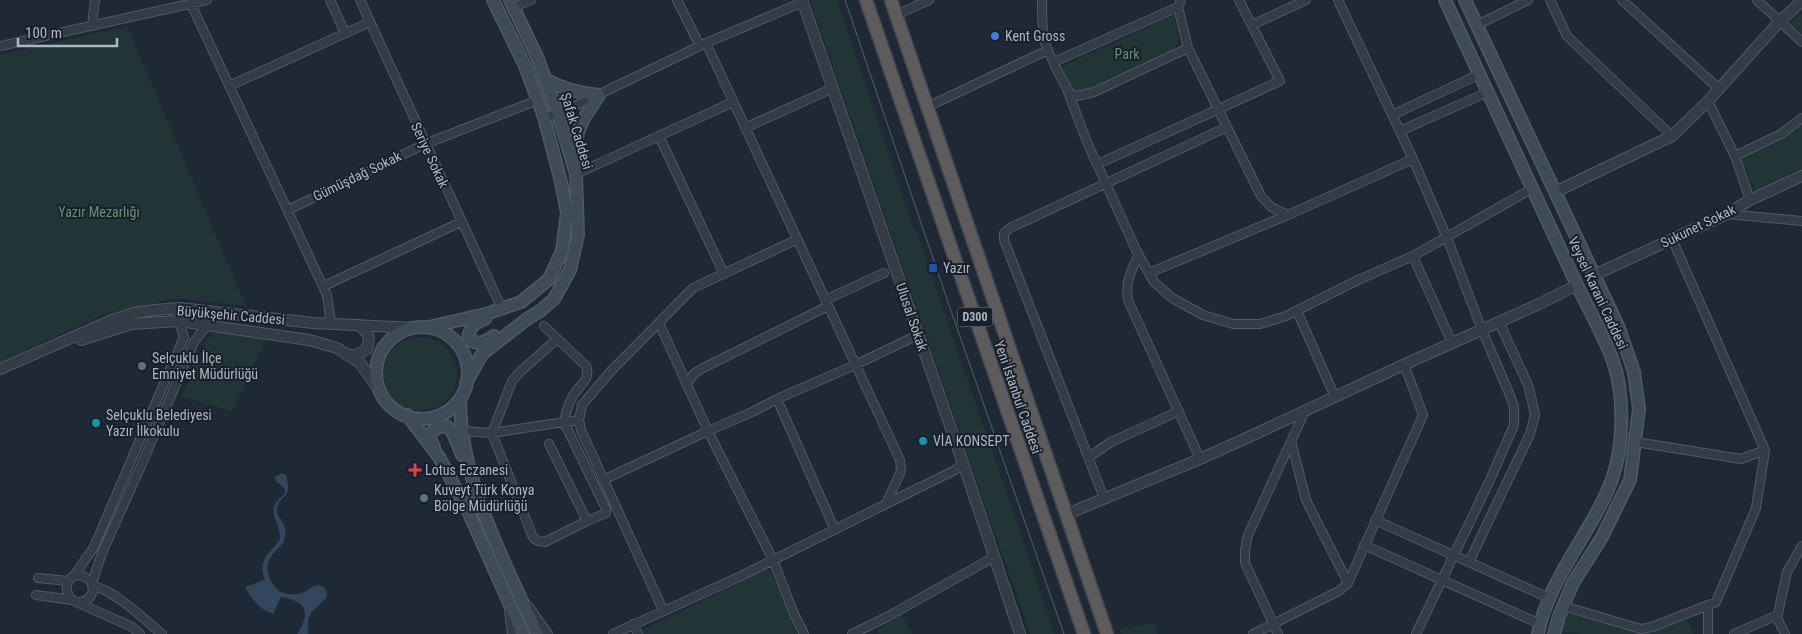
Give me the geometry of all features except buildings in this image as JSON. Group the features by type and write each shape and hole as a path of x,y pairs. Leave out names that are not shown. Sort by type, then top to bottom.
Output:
{"highway":[{"name":"Yeni İstanbul Caddesi","path":"866,0 1084,634"},
{"name":"Yeni İstanbul Caddesi","path":"891,0 1107,634"}],"main road":[{"name":"Şafak Caddesi","path":"429,327 502,309 521,302 548,279 562,251 567,213 544,117 525,66 493,0"},
{"name":"Veysel Karani Caddesi","path":"1445,0 1577,285 1599,328 1613,362 1620,396 1619,446 1614,473 1604,500 1549,598 1539,629"},
{"name":"Veysel Karani Caddesi","path":"1465,0 1619,328 1634,372 1639,409 1630,480 1602,536 1573,583 1554,634"},
{"name":"Şafak Caddesi","path":"466,383 482,354 554,299 570,270 578,235 576,174 558,114 545,79 512,4"},
{"path":"545,79 578,93 599,95 582,120 572,162"},
{"path":"502,309 475,323 469,329 468,339 476,344 483,343 525,320"},
{"path":"460,399 450,409 438,415 425,418 398,412 388,403 380,391 376,378 377,364 390,340 400,332 414,328 429,327 444,332 456,342 465,355 468,371 460,399 460,420 471,477"},
{"path":"407,415 439,457"},
{"path":"522,634 467,509 430,439 430,434 437,428 446,426 452,432 488,522 537,634"}],"street":[{"path":"92,26 95,0"},
{"path":"0,46 207,0"},
{"path":"330,0 345,33"},
{"name":"Seriye Sokak","path":"360,0 502,309"},
{"path":"512,4 531,0"},
{"path":"677,0 733,102 900,460 901,471 886,504"},
{"path":"896,15 928,0"},
{"path":"1042,0 1044,38 1048,50 1065,84 1106,183 1139,255 1154,282 1172,298 1203,315 1233,324 1260,324 1297,311 1358,280 1414,256 1532,188"},
{"path":"1098,164 1280,81 1239,0"},
{"path":"1252,25 1306,0"},
{"path":"1338,0 1413,159 1447,238 1514,407 1514,425 1490,480 1416,634"},
{"path":"1477,25 1528,0"},
{"path":"1550,0 1568,36 1672,136"},
{"path":"1622,0 1719,89"},
{"path":"1757,0 1802,42"},
{"path":"544,117 558,114 703,45 803,1"},
{"name":"Ulusal Sokak","path":"803,1 963,463 1020,634"},
{"path":"1054,62 1179,3 1188,48 1261,196 1271,207 1288,215"},
{"path":"191,4 324,286 327,294 331,324"},
{"path":"1555,192 1672,136 1708,101 1780,21 1800,6"},
{"path":"229,86 370,22"},
{"path":"1065,84 1072,94 1079,96 1094,92 1188,48"},
{"path":"927,107 1048,50"},
{"path":"1392,115 1480,74"},
{"path":"745,128 833,88"},
{"path":"1400,131 1488,92"},
{"name":"Gümüşdağ Sokak","path":"288,210 425,144 538,100"},
{"path":"1708,101 1735,156 1750,200"},
{"path":"576,174 733,102"},
{"path":"1735,156 1781,134 1802,118"},
{"path":"1104,498 1004,233 1010,228 1227,127"},
{"path":"659,136 724,274"},
{"path":"1149,273 1288,215 1413,159"},
{"name":"Sukunet Sokak","path":"1594,275 1727,214 1750,200 1802,176"},
{"path":"1727,214 1802,221"},
{"path":"324,286 461,222"},
{"path":"1563,606 1641,629 1652,627 1716,602 1756,508 1765,450 1672,239"},
{"path":"663,610 581,430 579,420 582,405 611,371 694,288 796,240"},
{"path":"1139,255 1129,273 1128,300 1200,459"},
{"path":"1414,256 1452,343"},
{"path":"686,384 695,373 703,368 884,273"},
{"path":"1067,514 1200,459 1577,285"},
{"name":"Büyükşehir Caddesi","path":"0,369 112,320 134,313 154,310 180,308 331,324 414,328"},
{"path":"1297,311 1335,397"},
{"path":"140,634 132,627 76,601 68,595 66,588 94,546 184,337 179,321"},
{"name":"Büyükşehir Caddesi","path":"0,376 72,344 117,327 131,324 179,321 309,340 337,348 360,363 380,391"},
{"path":"1469,562 1530,434 1535,416 1528,385 1499,322"},
{"path":"658,323 708,431 773,560 804,634"},
{"path":"36,595 76,601 85,601 90,597 102,553 194,342 207,325"},
{"path":"347,355 356,355 367,349 370,338 367,332 358,325"},
{"path":"544,326 586,366 589,372 586,381 574,394 567,408 564,422 606,509 606,513 603,515 545,542 535,539 492,433 512,381 557,339"},
{"path":"604,480 918,335"},
{"path":"184,337 194,342"},
{"path":"1253,634 1339,591 1348,583 1423,415 1404,364"},
{"path":"777,399 835,530"},
{"path":"1089,458 1111,442 1179,411"},
{"path":"1278,634 1246,563 1245,550 1248,535 1305,411"},
{"path":"462,432 492,433 579,420"},
{"path":"1291,441 1306,500 1348,583"},
{"path":"1636,442 1741,459 1765,450"},
{"path":"549,444 586,522"},
{"path":"613,634 835,530 954,470 963,463"},
{"path":"1375,520 1549,598"},
{"path":"1364,545 1443,580 1539,629"},
{"path":"1778,620 1787,572 1802,546"},
{"path":"852,634 994,558"},
{"path":"38,578 71,579 80,575 87,577 92,584 101,587 162,634"},
{"path":"520,596 548,634"},
{"path":"507,599 512,634"},
{"path":"1708,606 1708,634"},
{"path":"1734,634 1773,617 1778,620 1785,634"},
{"path":"633,624 638,634"}],"green space":[{"path":"810,0 837,0 910,220 918,236 1055,634 1030,634"},
{"path":"1800,13 1802,16 1802,38 1788,26"},
{"name":"Park","path":"1174,15 1179,40 1174,49 1135,69 1083,91 1075,88 1066,79 1063,66"},
{"name":"Yazır Mezarlığı","path":"127,26 246,306 182,299 167,300 105,314 0,362 0,55"},
{"path":"1802,125 1802,171 1756,192 1740,158"},
{"path":"221,332 266,339 232,412 182,396 207,340 212,333"},
{"path":"420,337 434,340 446,348 454,360 457,374 454,388 446,400 434,408 420,411 406,408 394,400 386,388 383,374 386,360 394,348 406,340"},
{"path":"769,568 797,634 642,634 641,631"},
{"path":"1564,612 1642,634 1581,634 1574,632 1557,634"},
{"path":"902,614 912,634 879,634 877,630"},
{"path":"1687,619 1694,634 1650,634"},
{"path":"1153,623 1158,634 1121,634 1120,629"}],"water":[{"path":"282,473 286,475 288,489 279,504 277,512 285,528 285,537 268,563 268,572 270,580 275,587 284,593 298,594 317,585 323,586 326,589 327,597 311,613 308,621 308,634 297,634 305,614 301,605 281,597 273,614 256,604 245,587 265,580 263,573 264,562 280,539 273,510 276,502 285,493 285,489 276,481 275,477"}],"tram line":[{"path":"845,0 1064,634"}],"place":[{"name":"Kent Gross","path":"995,36"},
{"name":"Yazır","path":"933,268"},
{"name":"Selçuklu İlçe Emniyet Müdürlüğü","path":"142,366"},
{"name":"Selçuklu Belediyesi Yazır İlkokulu","path":"96,423"},
{"name":"VİA KONSEPT","path":"923,441"},
{"name":"Lotus Eczanesi","path":"415,470"},
{"name":"Kuveyt Türk Konya Bölge Müdürlüğü","path":"424,498"}]}
